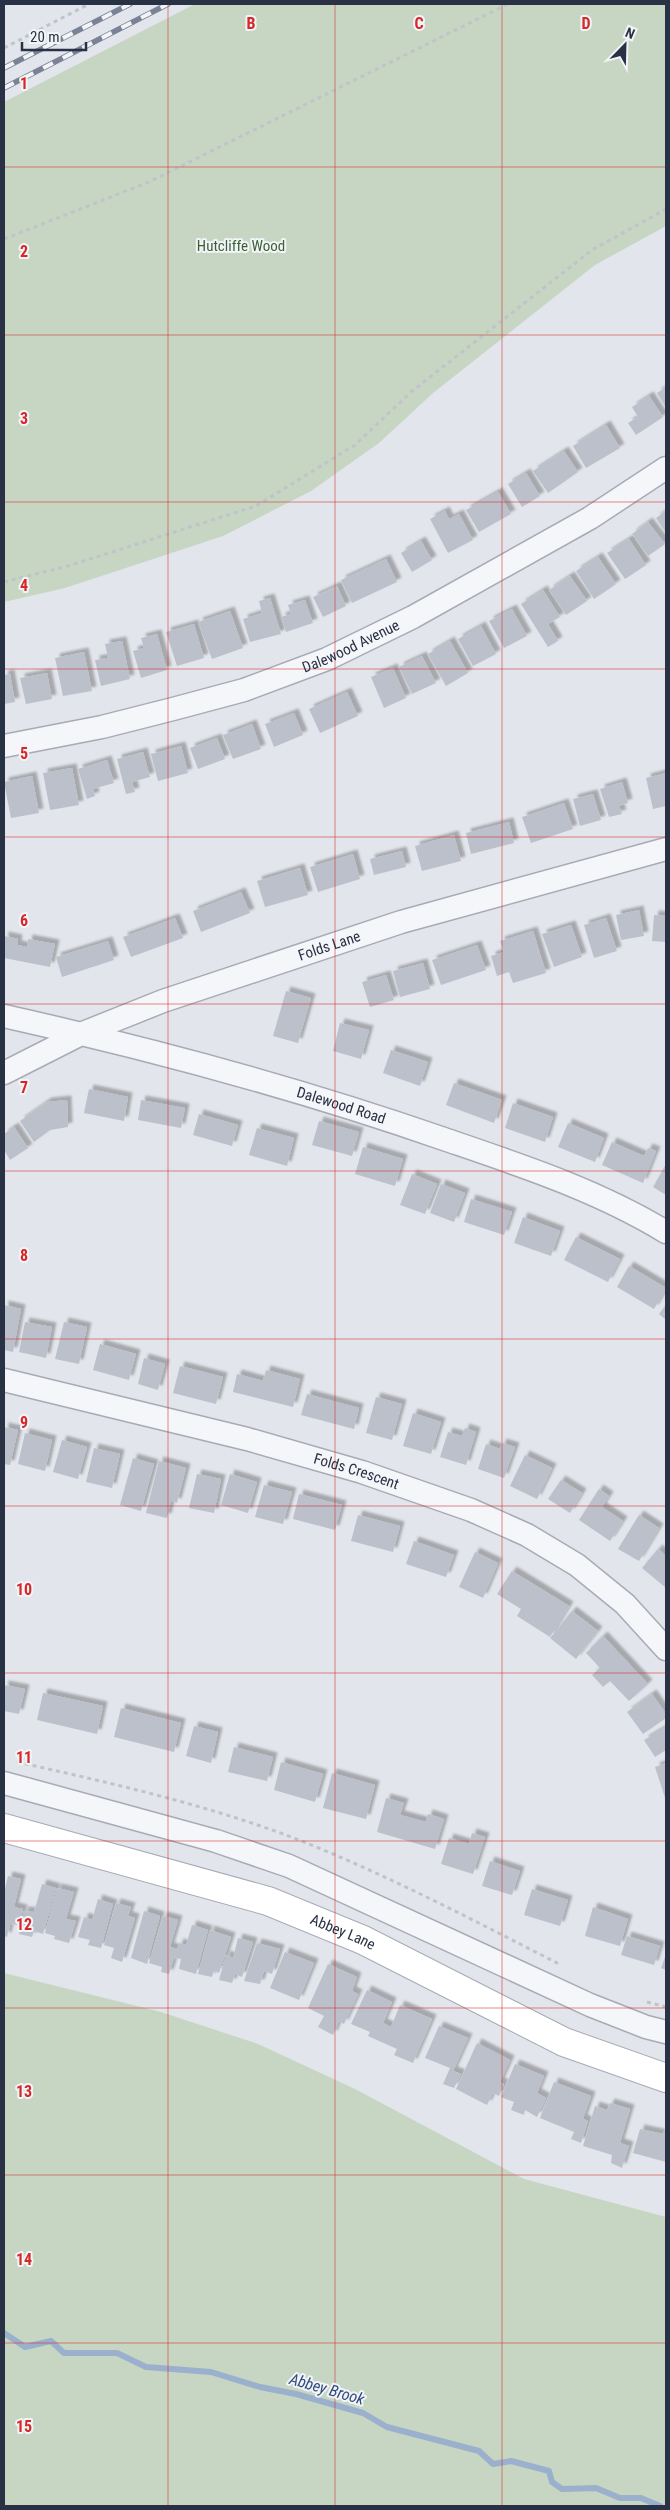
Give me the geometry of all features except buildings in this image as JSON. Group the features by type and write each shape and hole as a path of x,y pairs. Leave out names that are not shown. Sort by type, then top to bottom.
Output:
{"main road":[{"name":"Abbey Lane","path":"4,1828 268,1901 363,1940 564,2042 666,2078"}],"street":[{"name":"Dalewood Avenue","path":"4,746 102,727 244,690 326,659 413,616 590,518 666,468"},
{"name":"Folds Lane","path":"4,1073 83,1033 163,1001 401,922 664,851"},
{"name":"Dalewood Road","path":"4,1016 83,1033 284,1088 404,1125 586,1190 666,1232"},
{"name":"Folds Crescent","path":"4,1380 247,1438 362,1472 472,1510 526,1535 577,1565 625,1604 666,1649"},
{"path":"4,1783 216,1841 289,1866 590,2005 646,2027 666,2032"}],"path":[{"path":"4,48 89,4"},
{"path":"4,239 149,182 508,4"},
{"path":"4,582 68,566 256,506 355,445 411,392 592,250 666,209"}],"green space":[{"name":"Hutcliffe Wood","path":"195,4 666,4 666,226 595,265 433,393 379,443 311,491 223,536 65,588 4,602 4,102"},
{"path":"4,1973 161,2012 258,2044 355,2089 524,2179 666,2217 666,2506 4,2506"}],"waterway":[{"name":"Abbey Brook","path":"4,2333 25,2347 51,2341 64,2353 117,2353 146,2367 211,2372 260,2387 296,2394 363,2413 387,2427 479,2451 493,2464 511,2461 549,2471 552,2482 562,2489 596,2488 620,2498 641,2498 660,2506"}],"railway":[{"path":"4,68 130,4"},
{"path":"4,88 168,4"}]}
